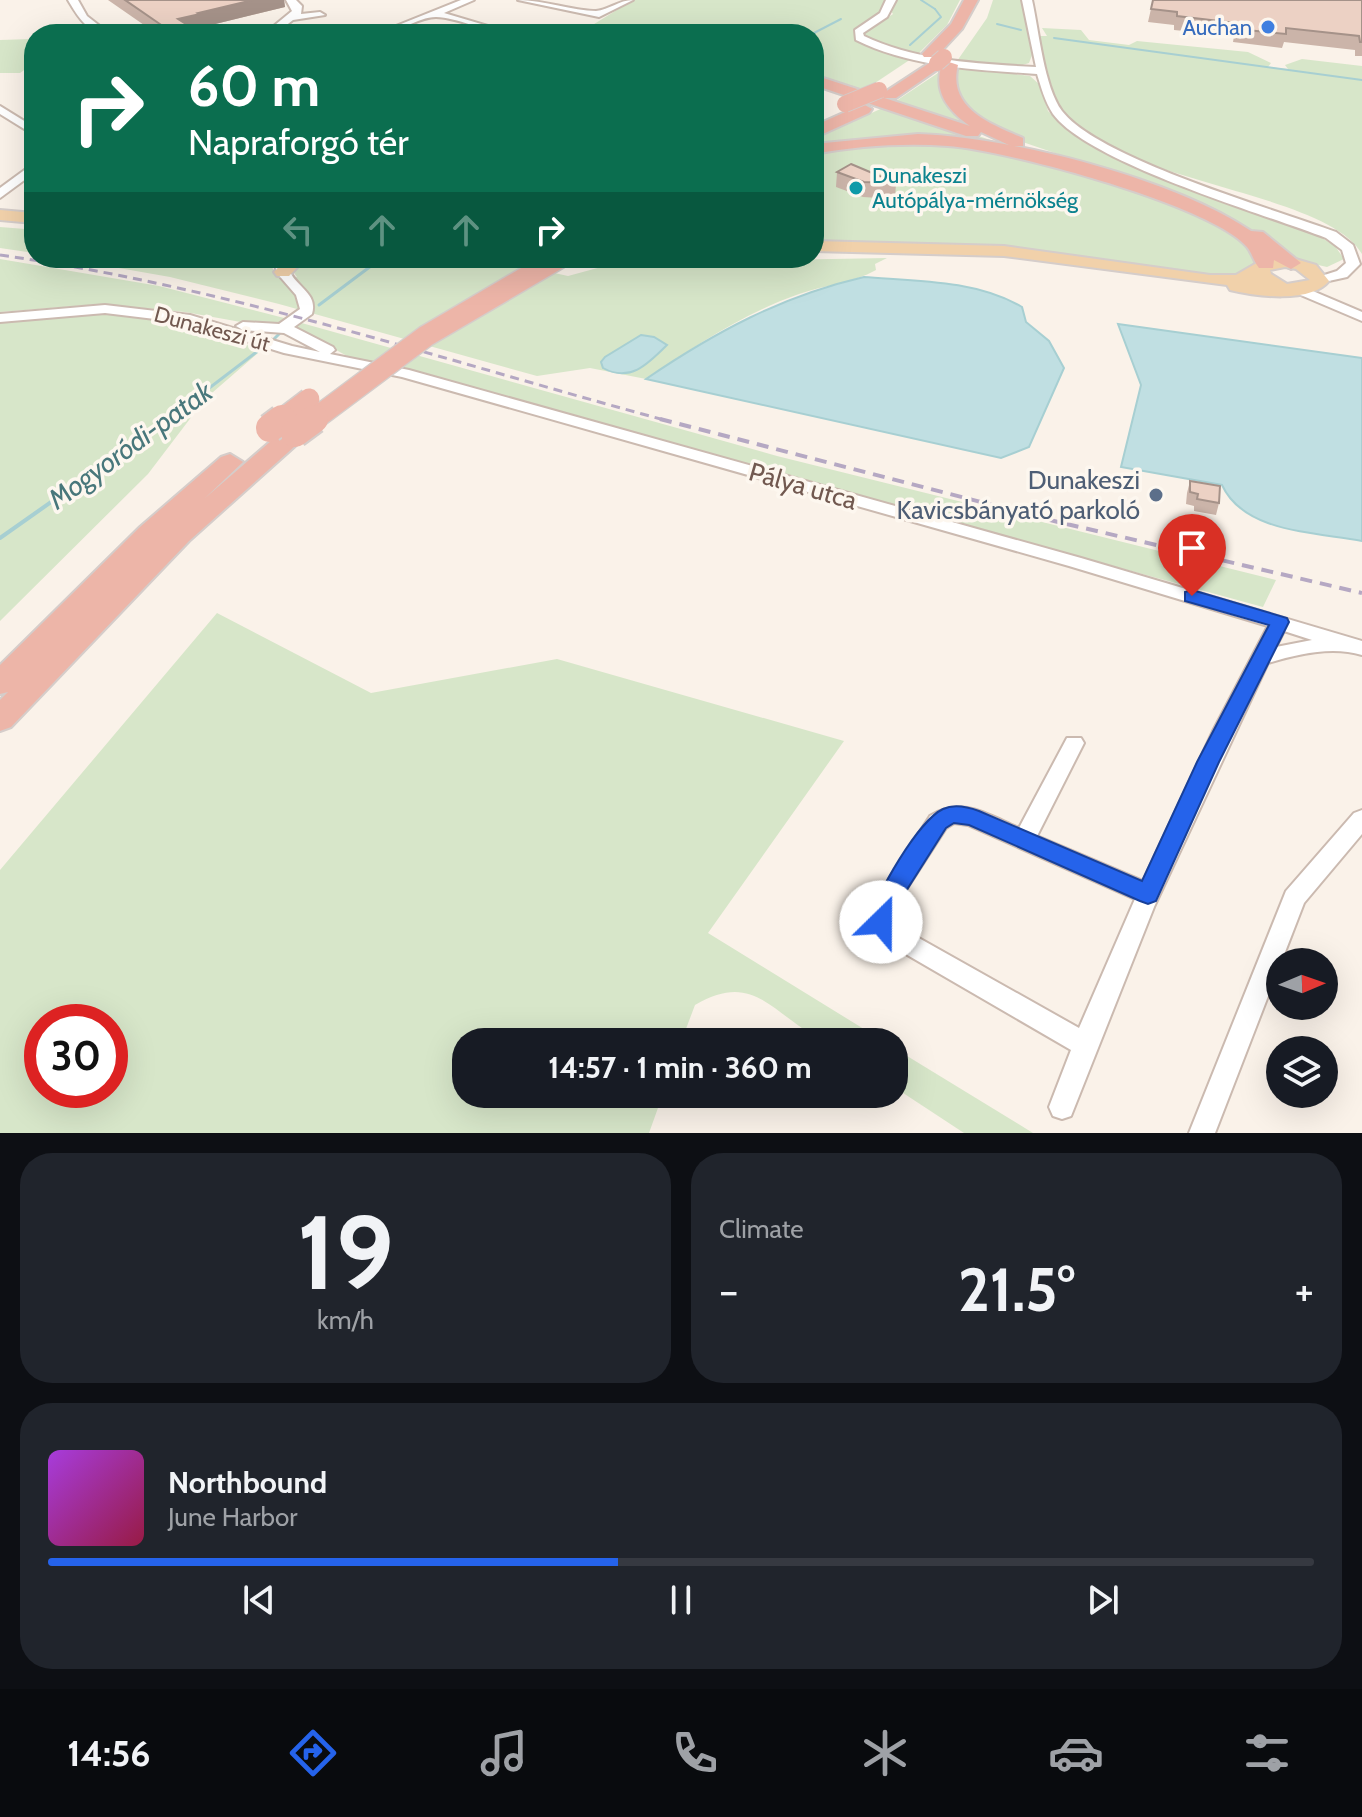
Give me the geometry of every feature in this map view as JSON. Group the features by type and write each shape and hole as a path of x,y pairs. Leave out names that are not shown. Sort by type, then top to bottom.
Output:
{"highway":[{"path":"936,59 971,0"},
{"path":"824,119 884,92 936,59 966,37 987,0"},
{"path":"936,59 947,91 964,113 1013,140 1094,171"},
{"path":"824,83 1191,202 1265,260 1308,277"},
{"path":"824,113 853,106"},
{"path":"824,126 853,106"},
{"path":"824,148 876,140 953,141 1027,154 1094,171"},
{"path":"0,683 150,533 413,326 514,268"},
{"path":"0,719 283,430 426,336 542,268"}],"main road":[{"path":"0,215 24,217"},
{"path":"824,246 957,248 1041,255 1210,280 1238,280 1265,260"},
{"path":"1041,255 1182,281 1280,287 1308,277"},
{"path":"1265,260 1262,277 1280,287"}],"street":[{"path":"73,0 83,18 91,24"},
{"path":"291,0 297,6 293,17"},
{"path":"408,24 469,0"},
{"path":"523,0 599,14 628,0"},
{"path":"891,0 889,10 857,35 875,46 936,59 1015,70 1042,65"},
{"path":"1027,0 1056,111 1083,136 1127,158 1331,235 1348,248 1353,264 1349,269 1308,277"},
{"path":"436,14 473,24"},
{"path":"283,24 293,17 320,15"},
{"path":"0,109 24,125"},
{"path":"0,194 24,175"},
{"path":"190,319 257,328 286,327 308,308 286,268"},
{"path":"1308,277 1362,315"},
{"name":"Dunakeszi út","path":"0,318 105,309 190,319 281,347 344,359"},
{"path":"286,327 288,332 344,359"},
{"name":"Pálya utca","path":"344,359 1270,640 1289,650 1357,646"},
{"path":"1062,1107 1084,1044 1148,894 1208,762 1270,640"},
{"name":"Pálya utca","path":"1270,640 1357,646"},
{"path":"1024,840 1074,743"},
{"path":"1084,1044 893,935 881,922 884,905 938,822 951,814 971,817 1148,894"},
{"path":"1202,1133 1294,898 1344,836 1362,819"}],"green space":[{"path":"633,0 960,0 947,25 918,54 887,48 861,35 893,14 891,11 883,9 857,29 854,36 859,42 914,57 860,93 824,82 824,24 594,24"},
{"path":"993,0 1021,0 1032,55 1029,63 1013,68 957,61 987,18"},
{"path":"1042,28 1081,30 1089,40 1129,45 1137,41 1248,52 1271,63 1268,67 1288,69 1285,65 1302,59 1362,66 1362,254 1341,233 1309,216 1174,173 1093,139 1067,117 1056,99 1039,36 1047,36"},
{"path":"24,39 24,70 20,73 0,73 0,40"},
{"path":"954,66 1030,76 1040,85 1048,111 1075,136 1093,146 1314,233 1335,246 1344,259 1327,267 1296,260 1241,226 1166,191 1014,139 957,103"},
{"path":"941,71 941,91 1002,138 893,103"},
{"path":"887,106 1018,149 899,137 824,145 824,134"},
{"path":"928,142 1025,156 1062,166 1188,212 1242,243 1259,259 1252,272 1225,278 1006,247 910,242 824,243 824,149"},
{"path":"0,227 24,229 24,252 0,248"},
{"path":"887,258 875,264 876,270 867,274 799,294 758,311 646,379 590,368 537,376 170,277 119,268 272,268 277,278 297,277 294,268 532,268 568,276 598,268 824,268 824,259"},
{"path":"0,259 24,263 24,268 53,268 159,286 292,320 285,325 258,325 185,312 101,304 0,312"},
{"path":"82,312 150,317 199,325 222,331 258,353 205,399 148,474 0,621 0,322"},
{"path":"298,322 777,456 1276,580 1263,607 469,390 409,370 347,356 293,326"},
{"path":"217,613 371,693 557,659 844,741 708,933 862,1028 801,1028 762,1000 733,992 716,995 695,1005 686,1028 452,1028 452,1108 658,1108 649,1133 0,1133 0,870"},
{"path":"908,1057 1033,1133 964,1133 908,1096"}],"water":[{"path":"864,277 966,287 985,291 1022,307 1026,322 1049,341 1064,368 1029,447 1001,458 646,379 724,331 777,305"},
{"path":"1118,324 1362,358 1362,541 1283,528 1264,521 1232,501 1222,485 1121,467 1141,385"},
{"path":"641,335 654,337 667,345 646,365 630,372 613,372 603,368 601,362 605,357"}],"building":[{"path":"125,0 253,0 178,19 186,24 160,24"},
{"name":"Auchan","path":"1153,0 1362,0 1362,42 1359,36 1286,28 1286,34 1236,29 1237,23 1177,16 1177,12 1151,9"},
{"path":"851,164 896,183 864,182 837,172"},
{"path":"1190,481 1220,486 1219,503 1197,499 1198,494 1190,492"}],"waterway":[{"path":"910,45 941,17 921,0"},
{"name":"Mogyoródi-patak","path":"824,28 841,19"},
{"path":"997,24 1021,30"},
{"path":"1054,38 1362,80"},
{"name":"Mogyoródi-patak","path":"319,305 368,268"},
{"name":"Mogyoródi-patak","path":"273,340 281,332"},
{"name":"Mogyoródi-patak","path":"166,421 259,350"},
{"name":"Mogyoródi-patak","path":"0,538 169,419"}],"railway":[{"path":"0,255 24,259"},
{"path":"79,268 253,306 668,421"},
{"path":"660,419 1058,522 1362,593"}],"place":[{"name":"Auchan","path":"1268,27"},
{"name":"Dunakeszi Autópálya-mérnökség","path":"856,188"},
{"name":"Dunakeszi Kavicsbányató parkoló","path":"1156,495"}],"route":[{"path":"881,922 884,905 938,822 951,814 971,817 1148,894 1208,762 1280,622 1192,596"}]}
